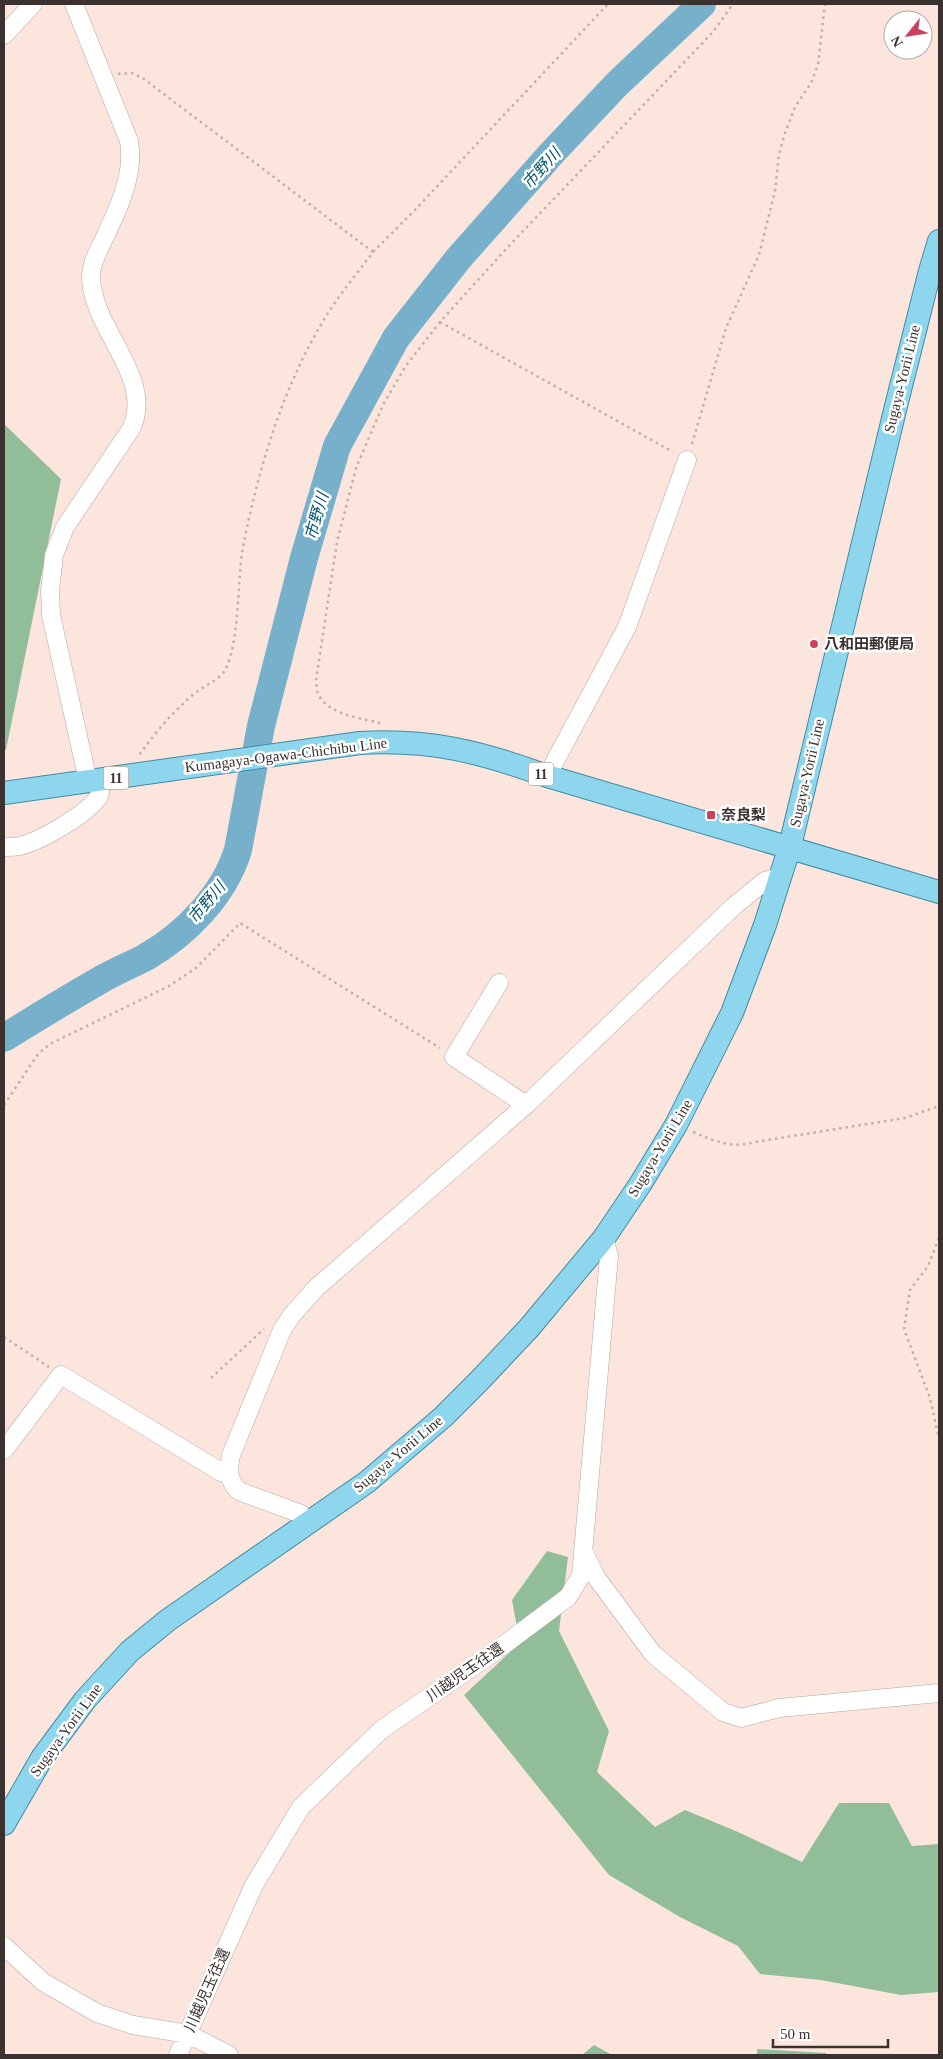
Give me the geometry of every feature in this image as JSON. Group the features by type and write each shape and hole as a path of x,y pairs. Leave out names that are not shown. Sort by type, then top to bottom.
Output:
{"main road":[{"name":"Sugaya-Yorii Line","path":"4,1824 42,1758 85,1700 130,1651 168,1620 367,1482 443,1417 529,1328 604,1238 641,1184 676,1125 732,1013 749,970 790,846 893,415 939,241"},
{"name":"Kumagaya-Ogawa-Chichibu Line","path":"4,793 360,743 395,741 427,744 496,758 547,776 790,846 939,892"}],"street":[{"path":"4,35 34,4"},
{"path":"4,847 20,846 65,825 87,808 99,795 104,780 51,615 50,591 54,555 65,527 131,429 136,417 137,391 97,309 91,278 92,266 126,183 132,156 129,141 105,78 74,4"},
{"path":"547,776 627,627 683,458"},
{"path":"309,1521 301,1514 239,1492 233,1486 229,1474 231,1455 282,1330 292,1315 316,1288 526,1105 734,906 765,881 780,877"},
{"path":"499,983 454,1057 526,1105"},
{"name":"川越児玉往還","path":"178,2055 254,1885 301,1807 381,1730 493,1653 568,1597 581,1576 609,1256 604,1238"},
{"path":"4,1450 61,1375 221,1472 229,1474"},
{"path":"584,1551 596,1577 653,1654 723,1712 742,1718 779,1708 939,1693"},
{"path":"4,1946 42,1982 97,2013 133,2025 188,2034 229,2055"}],"path":[{"path":"104,780 158,730 179,707 200,689 221,676 225,669 233,641 243,548 260,478 290,387 330,310 373,252 414,211 608,4"},
{"path":"382,723 349,716 327,705 318,694 316,680 337,542 356,468 383,406 405,367 440,322 507,248 713,32 733,4"},
{"path":"440,322 683,458 726,328 758,255 776,191 779,154 785,133 795,107 811,83 818,65 825,4"},
{"path":"105,78 132,73 144,78 373,252"},
{"path":"4,1106 38,1054 50,1044 169,986 196,968 240,923 454,1057"},
{"path":"676,1125 724,1145 742,1146 755,1142 905,1118 939,1106"},
{"path":"939,1238 928,1266 910,1290 904,1329 930,1398 939,1439"},
{"path":"211,1378 266,1327"},
{"path":"4,1337 61,1375"}],"green space":[{"path":"4,424 61,479 6,750 4,750"},
{"path":"547,1551 568,1557 559,1631 609,1731 597,1772 655,1827 685,1810 802,1862 839,1803 889,1803 912,1846 939,1844 939,1992 901,1995 821,1980 760,1974 738,1946 680,1917 609,1875 464,1695 520,1643 512,1600"},
{"path":"594,2045 612,2055 582,2055"},
{"path":"757,2049 826,2053 826,2055 757,2055"}],"waterway":[{"name":"市野川","path":"4,1038 102,979 161,948 189,925 213,898 232,867 238,850 261,726 304,558 337,446 396,338 458,259 551,154 617,84 702,4"}],"place":[{"name":"八和田郵便局","path":"814,644"},
{"name":"奈良梨","path":"711,815"}]}
